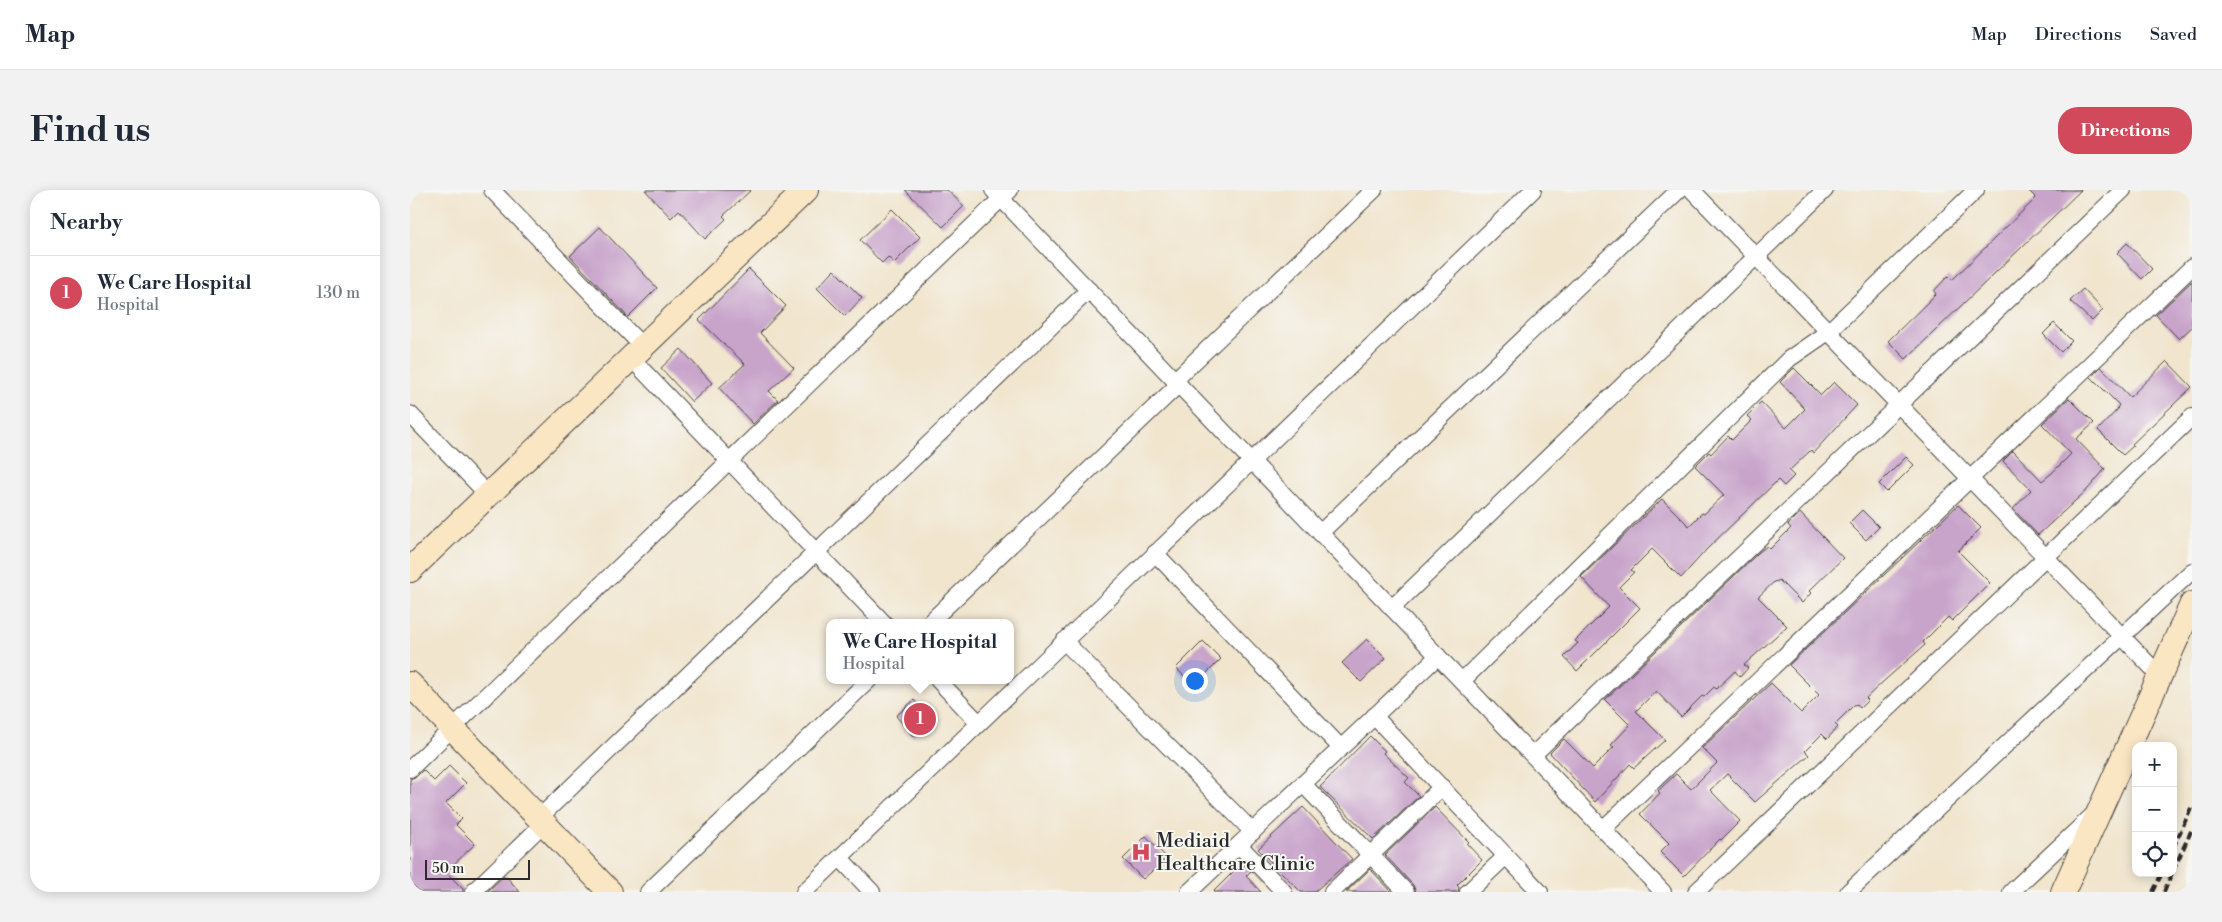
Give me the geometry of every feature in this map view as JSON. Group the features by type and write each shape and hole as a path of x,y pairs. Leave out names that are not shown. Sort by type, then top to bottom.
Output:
{"street":[{"path":"492,190 637,352 730,461 880,619"},
{"path":"410,570 806,190"},
{"path":"933,619 1374,190"},
{"path":"804,892 1533,190"},
{"path":"1320,533 1679,190"},
{"path":"1692,190 2160,676"},
{"path":"1392,608 1826,190"},
{"path":"1462,681 1789,359 1828,332 1976,190"},
{"path":"1533,755 2123,190"},
{"path":"410,770 730,461 1002,193 1089,290 1663,892"},
{"path":"1603,829 2192,267"},
{"path":"473,892 542,821 816,552 1089,290"},
{"path":"410,414 488,495"},
{"path":"1696,892 2192,417"},
{"path":"1155,554 1341,748"},
{"path":"1848,892 2192,572"},
{"path":"2063,892 2192,604"},
{"path":"1064,641 1253,832"},
{"path":"1189,892 1438,656"},
{"path":"410,684 610,892"},
{"path":"648,892 865,684"},
{"path":"942,684 979,723"},
{"path":"1374,716 1540,892"},
{"path":"1303,784 1406,892"},
{"path":"1332,892 1442,787"},
{"path":"2011,892 2102,805"},
{"path":"1239,845 1284,892"},
{"path":"1468,892 1506,856"},
{"path":"840,858 872,892"}],"building":[{"path":"645,190 751,190 723,216 726,219 705,239 679,210 671,218"},
{"path":"905,190 947,190 964,206 943,227"},
{"path":"2028,190 2081,190 1906,359 1888,341 1936,294 1934,291 1948,276 1952,280 2036,198"},
{"path":"892,209 920,237 894,263 888,257 882,263 860,240"},
{"path":"600,227 657,288 628,317 570,256"},
{"path":"2127,243 2152,269 2142,279 2117,253"},
{"path":"749,269 786,306 760,333 794,368 769,391 778,400 753,424 719,388 745,364 699,320"},
{"path":"834,270 862,298 845,316 817,288"},
{"path":"2192,281 2192,327 2179,339 2156,315"},
{"path":"2083,289 2103,310 2092,321 2070,301"},
{"path":"2054,323 2072,341 2061,352 2043,334"},
{"path":"681,349 712,383 692,402 661,368"},
{"path":"2167,361 2192,387 2132,444 2133,446 2123,455 2098,430 2118,409 2119,405 2091,377 2101,367 2130,397"},
{"path":"1794,368 1821,395 1834,382 1857,405 1813,453 1811,450 1789,471 1794,476 1784,486 1778,480 1707,549 1681,578 1652,549 1631,570 1634,572 1619,587 1640,608 1577,671 1564,657 1578,643 1575,641 1609,607 1581,577 1662,499 1689,526 1724,495 1695,466 1709,452 1711,454 1728,436 1732,440 1752,420 1747,416 1761,402 1786,428 1805,409 1780,382"},
{"path":"2069,398 2094,423 2076,439 2105,469 2088,489 2038,535 2013,509 2031,490 2003,461 2013,451 2042,481 2052,473 2071,454 2042,424"},
{"path":"1906,457 1914,465 1887,492 1879,484"},
{"path":"1958,505 1981,528 1958,551 1990,583 1952,621 1948,617 1923,642 1925,645 1866,698 1868,700 1860,708 1857,704 1854,705 1835,724 1838,727 1827,739 1822,734 1805,751 1809,755 1755,802 1727,774 1710,790 1740,821 1684,876 1660,852 1669,843 1640,814 1660,793 1658,791 1676,774 1691,789 1717,763 1702,748 1771,683 1801,713 1819,695 1789,665"},
{"path":"1862,510 1879,527 1866,540 1849,523"},
{"path":"1800,513 1843,558 1809,591 1811,593 1802,603 1779,580 1775,581 1758,597 1787,626 1744,665 1748,668 1740,677 1735,671 1716,689 1714,687 1704,697 1702,696 1681,717 1656,691 1636,711 1665,740 1634,768 1630,764 1595,802 1550,753 1564,739 1593,768 1614,747 1611,745 1630,725 1605,700 1758,553 1767,546 1770,549 1791,528 1788,525"},
{"path":"1367,639 1386,658 1361,682 1342,663"},
{"path":"1203,641 1221,659 1194,686 1176,668"},
{"path":"914,700 931,720 913,736 896,716"},
{"path":"1370,736 1385,751 1383,753 1409,778 1405,782 1419,796 1373,839 1320,787"},
{"path":"449,766 466,783 446,803 462,819 456,825 475,844 446,872 463,889 463,892 420,892 410,882 410,779 417,776 423,770 434,781"},
{"path":"1303,807 1352,859 1314,892 1301,892 1258,849"},
{"path":"1435,807 1469,842 1467,844 1482,860 1457,885 1459,888 1458,892 1416,892 1413,885 1385,855"},
{"path":"1146,836 1167,858 1143,879 1123,859"},
{"path":"1242,863 1251,871 1246,876 1261,892 1213,892"},
{"path":"1370,869 1392,892 1346,892"},
{"path":"505,875 520,892 487,892"}],"railway":[{"path":"2177,839 2192,806"},
{"path":"2177,862 2192,829"},
{"path":"2153,892 2160,877"},
{"path":"2164,892 2170,877"}],"place":[{"name":"We Care Hospital","path":"920,719"},
{"name":"Mediaid Healthcare Clinic","path":"1141,852"}]}
